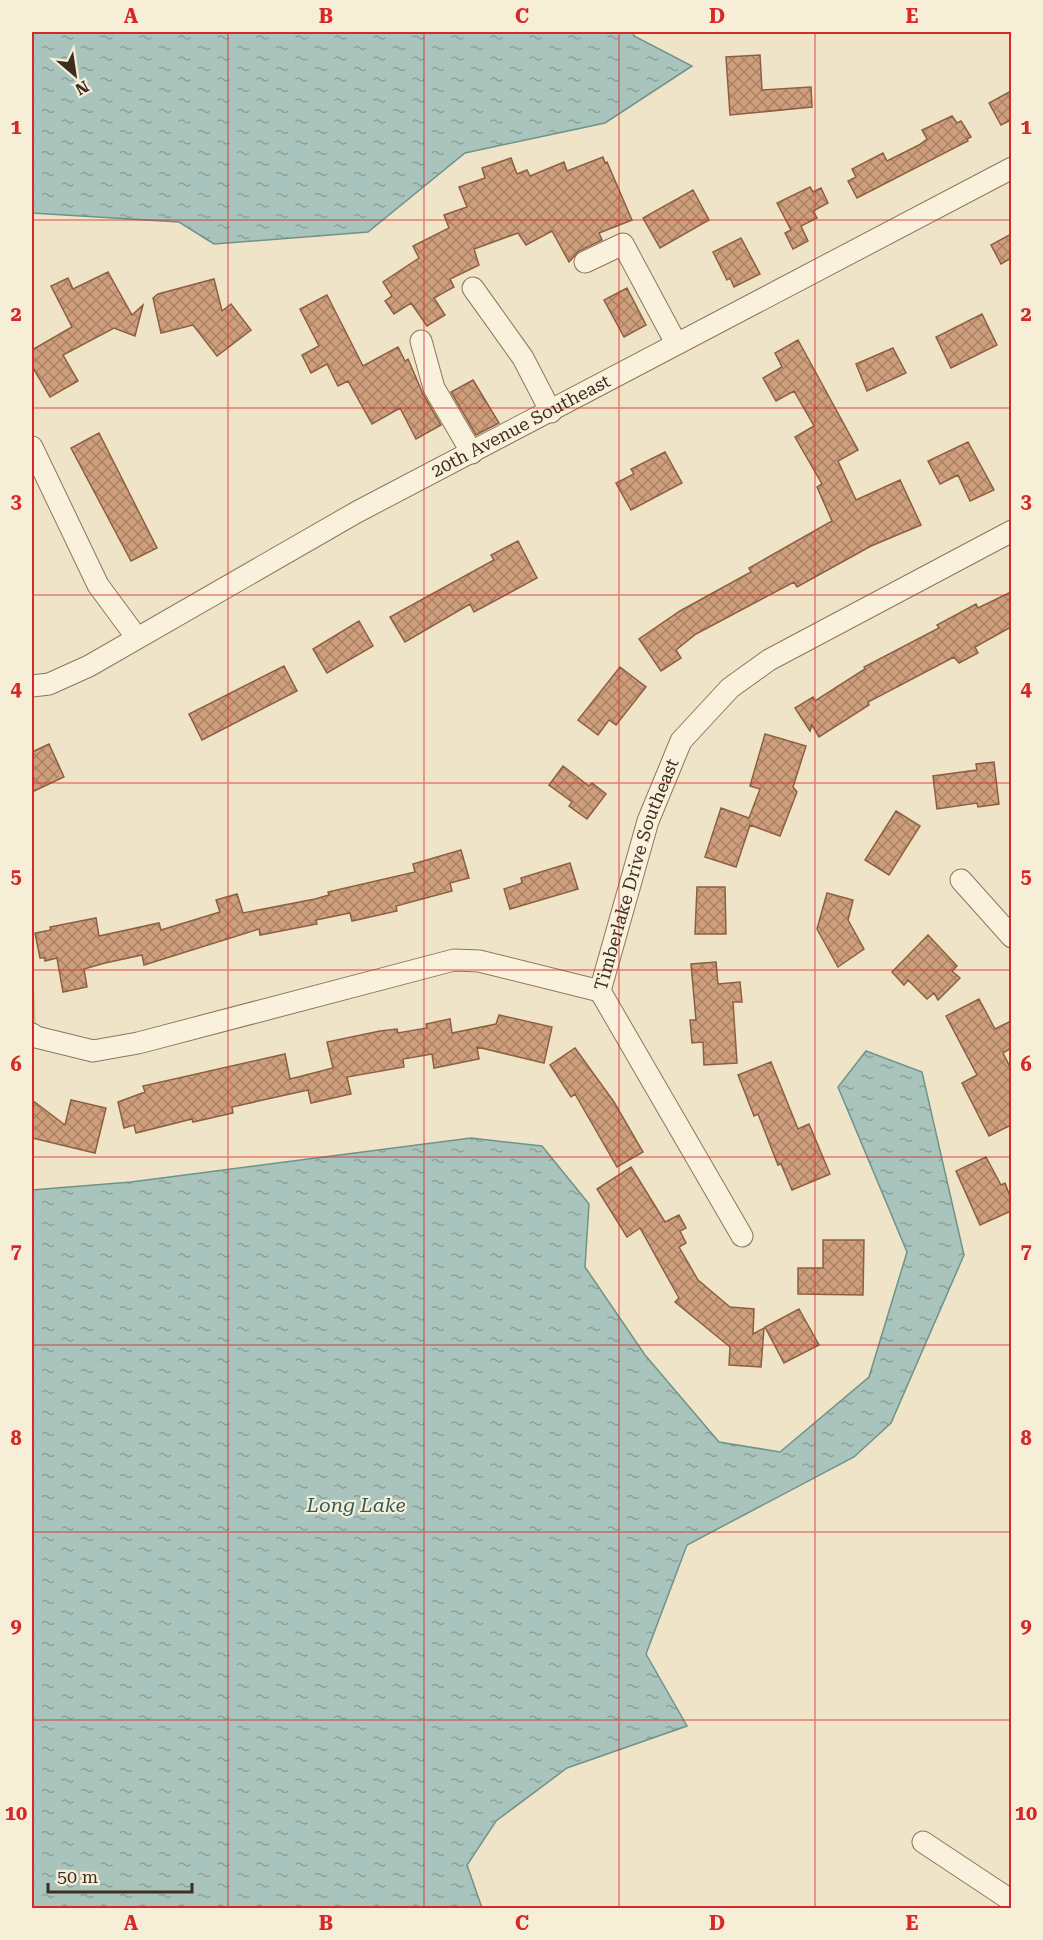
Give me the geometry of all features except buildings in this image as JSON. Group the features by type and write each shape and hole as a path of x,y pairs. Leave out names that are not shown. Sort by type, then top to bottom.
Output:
{"street":[{"name":"20th Avenue Southeast","path":"32,686 49,684 89,666 320,532 1011,168"},
{"path":"585,262 623,244 676,343"},
{"path":"473,288 523,358 551,412"},
{"path":"422,341 434,388 472,453"},
{"path":"32,447 98,585 137,638"},
{"name":"Timberlake Drive Southeast","path":"32,1034 36,1037 93,1050 138,1043 453,960 479,962 600,991 648,821 681,741 730,688 769,660 1011,531"},
{"path":"961,880 1011,937"},
{"path":"600,991 742,1236"},
{"path":"923,1842 1011,1901"}],"green space":[{"path":"32,935 36,1030 32,1030"}],"water":[{"path":"32,32 633,32 634,36 692,66 605,123 465,153 368,232 214,244 179,222 32,213"},
{"name":"Long Lake","path":"866,1051 922,1072 964,1255 891,1423 854,1457 687,1545 646,1654 687,1726 567,1768 496,1821 467,1865 482,1908 32,1908 32,1190 131,1182 471,1138 542,1146 589,1204 585,1267 645,1355 719,1442 780,1452 869,1377 907,1252 838,1087"}]}
